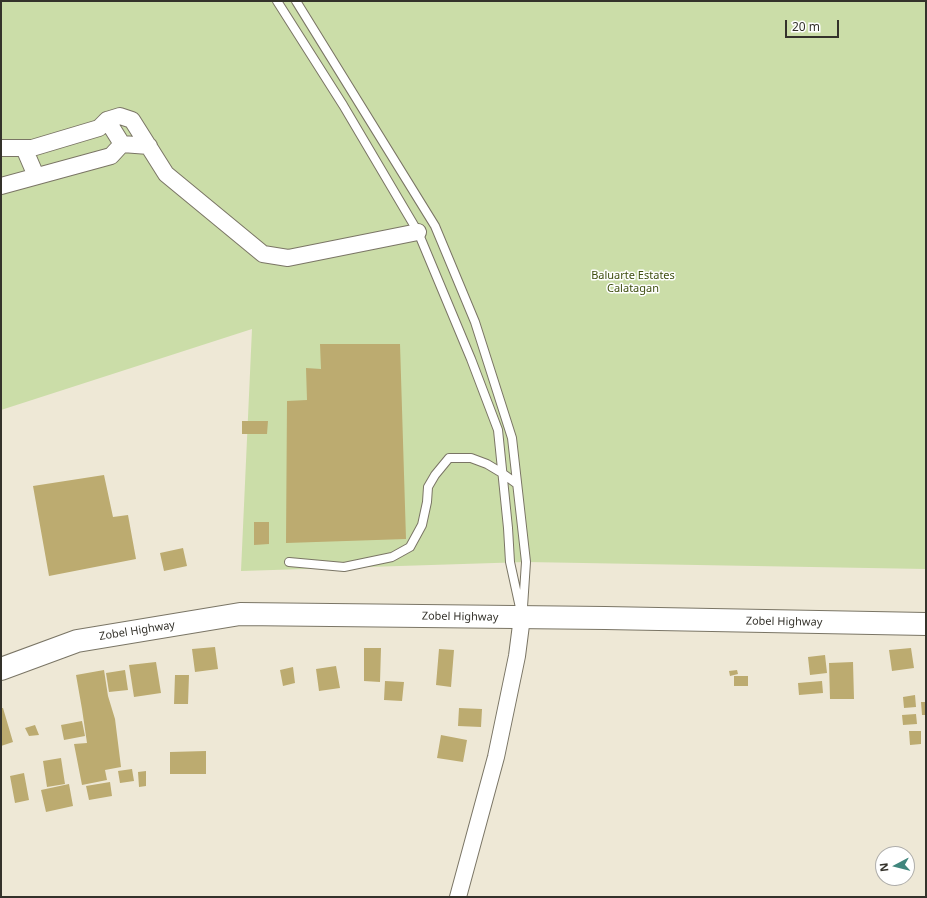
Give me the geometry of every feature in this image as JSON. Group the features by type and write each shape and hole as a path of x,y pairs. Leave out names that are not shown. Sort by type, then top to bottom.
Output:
{"main road":[{"name":"Zobel Highway","path":"1,670 77,642 240,614 613,618 926,624"}],"street":[{"path":"1,148 32,148 99,128 107,120 120,116 132,120 166,174 264,254 288,258 418,232"},
{"path":"107,120 122,144"},
{"path":"122,144 149,146"},
{"path":"1,186 111,156 122,144"},
{"path":"24,148 36,176"},
{"path":"458,897 496,757 517,656 522,618"}],"lane":[{"path":"277,1 343,105 418,232 471,359 498,430 510,562 522,618"},
{"path":"296,1 435,226 475,322 512,438 526,562 522,618"},
{"path":"289,562 344,567 392,557 410,547 422,525 427,502 428,487 435,475 449,458 471,458 487,464 517,484"},
{"path":"508,528 521,526"}],"green space":[{"name":"Baluarte Estates Calatagan","path":"1,1 926,1 926,569 526,562 241,571 252,329 1,410"}],"building":[{"path":"320,344 400,344 406,539 286,543 287,401 307,400 306,368 321,369"},
{"path":"242,421 268,421 267,434 242,434"},
{"path":"104,475 113,517 128,515 136,559 49,576 33,486"},
{"path":"254,522 269,522 269,544 254,545"},
{"path":"183,548 187,566 164,571 160,553"},
{"path":"215,647 218,669 195,672 192,649"},
{"path":"364,648 381,648 380,682 364,681"},
{"path":"911,648 914,668 892,671 889,650"},
{"path":"439,649 454,650 451,687 436,685"},
{"path":"825,655 827,673 810,675 808,657"},
{"path":"156,662 161,693 134,697 129,665"},
{"path":"853,662 854,699 830,699 829,663"},
{"path":"336,666 340,688 319,691 316,669"},
{"path":"293,667 295,683 283,686 280,670"},
{"path":"104,670 108,696 115,719 121,767 105,770 107,780 82,785 74,744 87,743 76,675"},
{"path":"125,670 128,690 109,692 106,673"},
{"path":"737,670 738,674 730,676 729,671"},
{"path":"175,675 189,675 188,704 174,704"},
{"path":"734,676 748,676 748,686 734,686"},
{"path":"385,681 404,682 402,701 384,700"},
{"path":"822,681 823,693 799,695 798,683"},
{"path":"915,695 916,707 904,708 903,697"},
{"path":"921,702 926,702 926,715 922,715"},
{"path":"1,708 3,708 13,742 1,746"},
{"path":"459,708 482,709 481,727 458,726"},
{"path":"916,714 917,724 903,725 902,715"},
{"path":"82,721 85,736 64,740 61,725"},
{"path":"35,725 39,735 29,736 25,728"},
{"path":"909,731 921,731 921,744 910,745"},
{"path":"441,735 467,740 463,762 437,758"},
{"path":"206,751 206,774 170,774 170,752"},
{"path":"61,758 65,784 47,787 43,761"},
{"path":"132,769 134,781 120,783 118,771"},
{"path":"146,771 146,786 139,787 138,772"},
{"path":"24,773 29,800 15,803 10,776"},
{"path":"110,782 112,796 89,800 86,786"},
{"path":"69,784 73,806 46,812 41,790"}]}
